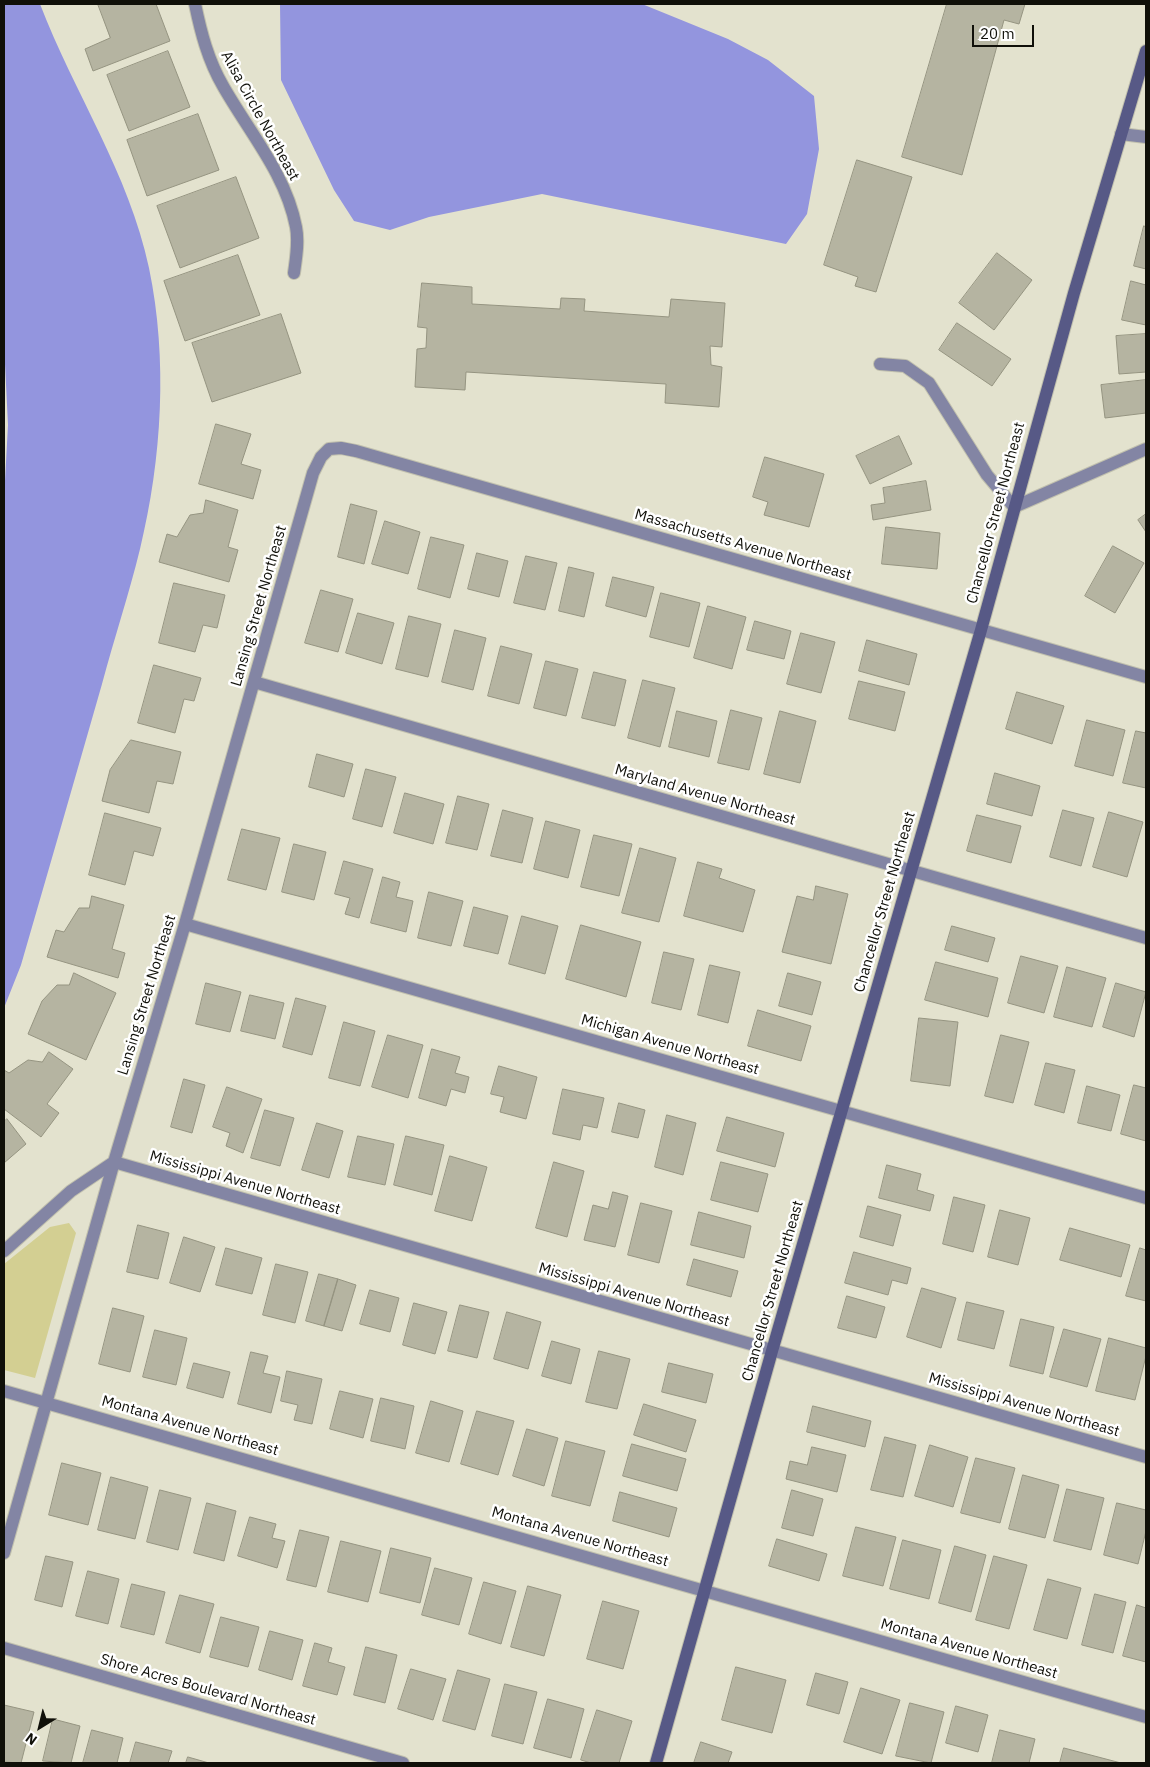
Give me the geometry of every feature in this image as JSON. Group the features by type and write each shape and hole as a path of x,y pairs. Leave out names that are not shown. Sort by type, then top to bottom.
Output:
{"street":[{"name":"Alisa Circle Northeast","path":"195,4 208,56 222,86 268,159 288,199 297,228 294,273"},
{"name":"Chancellor Street Northeast","path":"656,1763 772,1351 981,630 1014,507 1146,51"},
{"path":"1121,134 1146,137"},
{"path":"880,364 905,366 929,383 987,475 1014,507 1146,449"},
{"name":"Massachusetts Avenue Northeast","path":"329,449 341,448 356,451 1146,677"},
{"name":"Lansing Street Northeast","path":"4,1554 114,1162 185,924 313,473 321,457 329,449"},
{"name":"Maryland Avenue Northeast","path":"254,682 1146,938"},
{"name":"Michigan Avenue Northeast","path":"185,924 1146,1198"},
{"path":"4,1251 72,1191 114,1162"},
{"name":"Mississippi Avenue Northeast","path":"114,1162 1146,1457"},
{"name":"Montana Avenue Northeast","path":"4,1391 1146,1717"},
{"name":"Shore Acres Boulevard Northeast","path":"4,1648 403,1763"}],"shaded area":[{"path":"69,1223 76,1233 35,1378 4,1370 4,1264 50,1227"}],"water":[{"path":"4,4 40,4 115,166 128,199 140,233 155,303 159,338 160,409 158,445 153,480 140,549 21,965 4,1008 4,499 8,425 4,344"},
{"path":"280,4 642,4 728,39 768,60 814,96 819,149 807,214 786,244 542,194 429,217 390,230 354,221 334,190 281,80"}],"building":[{"path":"98,4 156,4 170,41 93,71 85,49 110,38"},
{"path":"947,4 1025,4 1019,24 1004,20 962,175 902,157"},
{"path":"168,51 190,107 129,131 107,75"},
{"path":"198,114 219,170 147,196 127,140"},
{"path":"857,160 912,177 876,292 855,286 858,277 824,265"},
{"path":"236,177 259,238 180,268 157,206"},
{"path":"1144,226 1146,227 1146,269 1134,266"},
{"path":"997,253 1032,280 994,330 959,303"},
{"path":"238,255 260,315 185,341 164,281"},
{"path":"1131,281 1146,285 1146,325 1122,320"},
{"path":"422,283 472,287 472,304 560,309 561,298 585,299 584,311 669,317 671,299 725,303 722,347 710,346 711,365 722,367 719,407 665,403 666,384 466,372 465,390 415,387 417,349 426,348 427,328 418,327"},
{"path":"281,314 301,373 212,402 192,343"},
{"path":"957,323 1011,359 992,386 939,350"},
{"path":"1146,334 1146,372 1119,374 1116,336"},
{"path":"1146,380 1146,413 1105,418 1101,385"},
{"path":"216,424 251,434 241,464 261,470 253,499 199,484"},
{"path":"899,436 912,464 870,484 856,456"},
{"path":"765,457 824,474 809,527 764,515 768,502 753,497"},
{"path":"926,481 931,510 873,520 871,505 885,503 883,488"},
{"path":"206,500 238,510 228,547 238,550 229,582 159,562 167,534 177,537 190,515 203,513"},
{"path":"351,504 377,511 364,564 338,557"},
{"path":"1146,514 1146,532 1138,520"},
{"path":"385,521 420,532 408,574 372,564"},
{"path":"886,527 940,533 937,569 882,564"},
{"path":"431,537 464,545 450,598 418,589"},
{"path":"1113,546 1144,563 1115,613 1085,596"},
{"path":"477,553 508,561 499,597 468,589"},
{"path":"526,556 557,563 545,610 514,603"},
{"path":"569,567 594,573 584,617 559,611"},
{"path":"613,577 654,587 646,617 606,606"},
{"path":"174,583 225,595 217,628 203,625 195,652 159,643"},
{"path":"321,590 353,599 338,652 305,643"},
{"path":"661,593 700,603 689,647 650,637"},
{"path":"708,606 746,617 732,669 694,658"},
{"path":"358,613 394,623 382,664 346,653"},
{"path":"409,616 441,624 428,677 396,669"},
{"path":"755,621 791,631 784,659 747,650"},
{"path":"455,630 486,638 473,690 442,682"},
{"path":"801,633 835,642 821,693 787,684"},
{"path":"867,640 917,654 909,685 859,671"},
{"path":"501,646 532,654 519,704 488,696"},
{"path":"546,661 578,669 566,716 534,708"},
{"path":"154,665 201,678 194,701 184,699 175,733 138,723"},
{"path":"594,672 626,680 615,726 582,718"},
{"path":"643,680 675,688 660,747 628,738"},
{"path":"859,681 905,692 895,731 849,719"},
{"path":"1017,692 1064,706 1052,744 1006,729"},
{"path":"731,710 762,718 749,770 718,763"},
{"path":"677,711 717,721 709,757 669,747"},
{"path":"780,711 816,721 800,783 764,774"},
{"path":"1087,720 1125,730 1113,776 1075,766"},
{"path":"1136,731 1146,733 1146,788 1123,783"},
{"path":"131,740 181,752 173,784 157,781 149,813 102,801 110,770"},
{"path":"317,754 353,764 344,797 309,787"},
{"path":"366,769 396,777 382,827 353,819"},
{"path":"995,773 1040,786 1032,816 987,804"},
{"path":"405,793 444,804 433,844 394,833"},
{"path":"458,796 489,804 477,850 446,843"},
{"path":"503,810 533,818 522,863 491,856"},
{"path":"1063,810 1094,818 1081,866 1050,857"},
{"path":"1109,812 1143,822 1127,877 1093,867"},
{"path":"105,813 161,828 153,856 134,851 125,885 89,875"},
{"path":"977,815 1021,826 1011,863 967,851"},
{"path":"546,821 580,830 568,878 534,869"},
{"path":"242,829 280,838 266,890 228,880"},
{"path":"594,835 632,844 619,896 581,887"},
{"path":"294,844 326,852 314,900 282,892"},
{"path":"640,848 676,858 659,922 622,913"},
{"path":"344,861 373,869 359,918 345,914 350,898 335,894"},
{"path":"698,862 722,869 719,878 755,890 743,932 684,916"},
{"path":"383,877 400,882 396,897 413,901 406,932 371,923"},
{"path":"816,886 848,894 831,964 782,952 797,896 813,900"},
{"path":"429,892 463,901 451,946 418,938"},
{"path":"92,896 124,905 112,949 125,953 118,978 47,957 56,930 64,932 79,908 89,908"},
{"path":"474,907 508,916 498,954 464,946"},
{"path":"522,916 558,926 545,974 509,964"},
{"path":"581,925 641,942 626,997 566,979"},
{"path":"952,926 995,938 988,962 945,950"},
{"path":"664,952 694,959 681,1010 652,1003"},
{"path":"1021,956 1058,966 1044,1013 1008,1003"},
{"path":"936,962 998,978 988,1017 925,1000"},
{"path":"710,965 740,972 728,1023 698,1015"},
{"path":"1067,967 1106,978 1092,1027 1054,1017"},
{"path":"74,973 116,993 86,1060 28,1034 42,1001 57,985 69,985"},
{"path":"788,973 821,982 812,1015 779,1006"},
{"path":"206,983 241,992 230,1032 196,1024"},
{"path":"1116,983 1146,992 1134,1037 1103,1027"},
{"path":"250,995 284,1003 275,1039 241,1031"},
{"path":"296,998 326,1006 312,1055 283,1047"},
{"path":"758,1010 811,1026 801,1061 748,1046"},
{"path":"919,1018 958,1022 950,1086 911,1081"},
{"path":"344,1022 375,1031 360,1086 329,1078"},
{"path":"388,1035 423,1045 408,1098 372,1087"},
{"path":"1001,1035 1029,1042 1013,1103 985,1096"},
{"path":"432,1049 460,1057 455,1073 469,1077 465,1093 451,1089 446,1106 419,1098"},
{"path":"49,1052 73,1069 47,1104 59,1113 41,1137 4,1109 4,1070 9,1073 28,1060 42,1062"},
{"path":"1046,1063 1075,1070 1064,1113 1035,1105"},
{"path":"499,1066 537,1077 526,1119 500,1112 504,1097 491,1094"},
{"path":"184,1079 205,1085 192,1133 171,1127"},
{"path":"1134,1085 1146,1088 1146,1141 1121,1134"},
{"path":"1087,1086 1120,1095 1111,1131 1078,1123"},
{"path":"227,1087 262,1099 243,1153 226,1146 230,1133 213,1127"},
{"path":"563,1089 604,1098 597,1128 583,1125 580,1140 553,1134"},
{"path":"619,1103 645,1110 638,1138 612,1132"},
{"path":"265,1110 294,1118 280,1166 251,1158"},
{"path":"667,1115 696,1123 683,1175 655,1167"},
{"path":"727,1117 784,1133 775,1167 717,1151"},
{"path":"7,1119 26,1144 4,1163 4,1122"},
{"path":"317,1123 343,1131 329,1178 302,1170"},
{"path":"358,1136 394,1144 385,1185 348,1177"},
{"path":"406,1136 444,1145 432,1195 394,1185"},
{"path":"450,1156 487,1167 472,1221 435,1211"},
{"path":"554,1162 584,1171 567,1237 536,1228"},
{"path":"721,1162 768,1174 758,1212 711,1200"},
{"path":"887,1165 921,1174 917,1190 934,1195 930,1211 879,1198"},
{"path":"613,1192 628,1196 615,1247 584,1240 593,1205 608,1209"},
{"path":"954,1197 985,1205 973,1252 943,1244"},
{"path":"641,1203 672,1211 659,1263 628,1255"},
{"path":"868,1206 901,1215 893,1246 860,1237"},
{"path":"1000,1210 1030,1218 1018,1265 988,1257"},
{"path":"699,1212 751,1226 744,1258 691,1245"},
{"path":"138,1225 169,1233 158,1279 127,1272"},
{"path":"1070,1228 1130,1245 1121,1277 1060,1260"},
{"path":"184,1237 215,1247 200,1292 170,1283"},
{"path":"226,1248 262,1258 252,1294 216,1285"},
{"path":"1140,1248 1146,1250 1146,1301 1126,1296"},
{"path":"854,1252 911,1268 907,1284 892,1280 888,1295 845,1283"},
{"path":"694,1259 738,1271 731,1297 687,1285"},
{"path":"276,1264 308,1272 295,1323 263,1315"},
{"path":"319,1274 338,1279 324,1326 306,1321"},
{"path":"338,1279 356,1285 342,1331 324,1326"},
{"path":"922,1288 956,1298 941,1348 907,1337"},
{"path":"370,1290 399,1298 390,1332 360,1324"},
{"path":"847,1296 885,1307 876,1338 838,1328"},
{"path":"967,1302 1004,1311 994,1349 958,1340"},
{"path":"414,1303 447,1312 435,1354 403,1345"},
{"path":"460,1305 489,1312 477,1358 448,1351"},
{"path":"113,1308 144,1316 130,1372 99,1364"},
{"path":"507,1312 541,1322 528,1369 494,1359"},
{"path":"1021,1319 1054,1327 1043,1374 1010,1366"},
{"path":"1064,1329 1101,1339 1087,1387 1050,1377"},
{"path":"155,1330 187,1338 176,1385 143,1377"},
{"path":"1109,1338 1146,1348 1146,1356 1135,1400 1096,1391"},
{"path":"552,1341 580,1349 571,1384 542,1376"},
{"path":"599,1351 630,1359 617,1409 586,1402"},
{"path":"251,1352 268,1356 263,1373 280,1377 271,1413 238,1404"},
{"path":"194,1363 230,1372 223,1398 187,1388"},
{"path":"669,1363 713,1374 706,1403 662,1392"},
{"path":"287,1371 322,1379 312,1424 294,1420 298,1405 281,1401"},
{"path":"340,1391 373,1399 363,1438 330,1429"},
{"path":"381,1398 414,1406 405,1449 371,1441"},
{"path":"431,1401 463,1411 449,1462 416,1453"},
{"path":"644,1404 696,1420 686,1452 634,1435"},
{"path":"813,1406 871,1421 865,1447 807,1432"},
{"path":"477,1411 514,1421 498,1475 461,1464"},
{"path":"527,1429 558,1438 544,1486 513,1476"},
{"path":"885,1437 916,1445 903,1497 871,1490"},
{"path":"566,1441 605,1451 590,1506 552,1496"},
{"path":"632,1444 686,1459 677,1491 623,1476"},
{"path":"930,1445 968,1457 953,1507 915,1496"},
{"path":"812,1447 846,1455 837,1492 786,1479 790,1461 807,1465"},
{"path":"976,1458 1015,1468 1000,1523 961,1513"},
{"path":"62,1463 101,1473 88,1525 49,1515"},
{"path":"1023,1475 1059,1485 1045,1538 1009,1529"},
{"path":"111,1477 148,1487 135,1539 98,1530"},
{"path":"1067,1489 1104,1498 1091,1550 1054,1541"},
{"path":"160,1490 191,1498 178,1550 147,1542"},
{"path":"792,1490 823,1499 813,1536 782,1528"},
{"path":"620,1492 677,1508 669,1537 613,1521"},
{"path":"207,1503 236,1511 224,1561 194,1553"},
{"path":"1117,1503 1146,1510 1146,1531 1138,1564 1104,1555"},
{"path":"250,1517 276,1524 272,1538 285,1541 277,1568 238,1556"},
{"path":"856,1527 896,1537 883,1586 843,1576"},
{"path":"300,1530 329,1537 316,1587 287,1580"},
{"path":"777,1539 827,1554 819,1581 769,1566"},
{"path":"903,1540 941,1550 929,1599 890,1589"},
{"path":"341,1541 381,1551 368,1602 328,1592"},
{"path":"955,1546 986,1555 971,1612 939,1603"},
{"path":"391,1548 431,1558 420,1603 380,1593"},
{"path":"46,1556 73,1562 62,1607 35,1600"},
{"path":"994,1556 1027,1565 1009,1629 976,1620"},
{"path":"435,1568 472,1578 459,1625 422,1615"},
{"path":"88,1571 119,1579 108,1624 76,1616"},
{"path":"1048,1579 1081,1588 1067,1639 1034,1630"},
{"path":"484,1582 516,1591 501,1644 469,1634"},
{"path":"132,1584 165,1592 154,1635 121,1627"},
{"path":"528,1586 561,1595 544,1656 511,1647"},
{"path":"1095,1594 1126,1602 1113,1653 1082,1645"},
{"path":"180,1595 214,1604 200,1653 166,1643"},
{"path":"603,1601 639,1611 623,1669 587,1659"},
{"path":"1137,1605 1146,1608 1146,1662 1123,1656"},
{"path":"221,1617 259,1627 248,1667 210,1657"},
{"path":"270,1631 303,1640 292,1680 259,1670"},
{"path":"315,1643 332,1648 328,1662 345,1667 337,1695 303,1686"},
{"path":"366,1647 397,1655 385,1703 354,1695"},
{"path":"736,1667 786,1680 772,1733 722,1720"},
{"path":"411,1669 446,1679 433,1720 398,1709"},
{"path":"458,1670 490,1679 475,1730 443,1721"},
{"path":"816,1673 848,1682 839,1714 807,1705"},
{"path":"505,1684 537,1692 523,1744 492,1736"},
{"path":"861,1688 900,1700 882,1754 844,1742"},
{"path":"548,1699 584,1709 571,1758 534,1748"},
{"path":"910,1703 944,1712 931,1763 896,1756"},
{"path":"4,1705 34,1712 21,1763 4,1762"},
{"path":"956,1706 988,1715 978,1752 946,1743"},
{"path":"597,1710 632,1721 619,1763 591,1763 581,1760"},
{"path":"53,1719 80,1726 71,1763 43,1761"},
{"path":"92,1730 123,1738 117,1763 83,1763"},
{"path":"1000,1730 1035,1739 1029,1763 992,1763"},
{"path":"136,1742 172,1751 168,1763 130,1763"},
{"path":"701,1742 732,1752 728,1763 694,1763"},
{"path":"1064,1748 1121,1763 1060,1763"},
{"path":"188,1757 209,1763 186,1763"}]}
